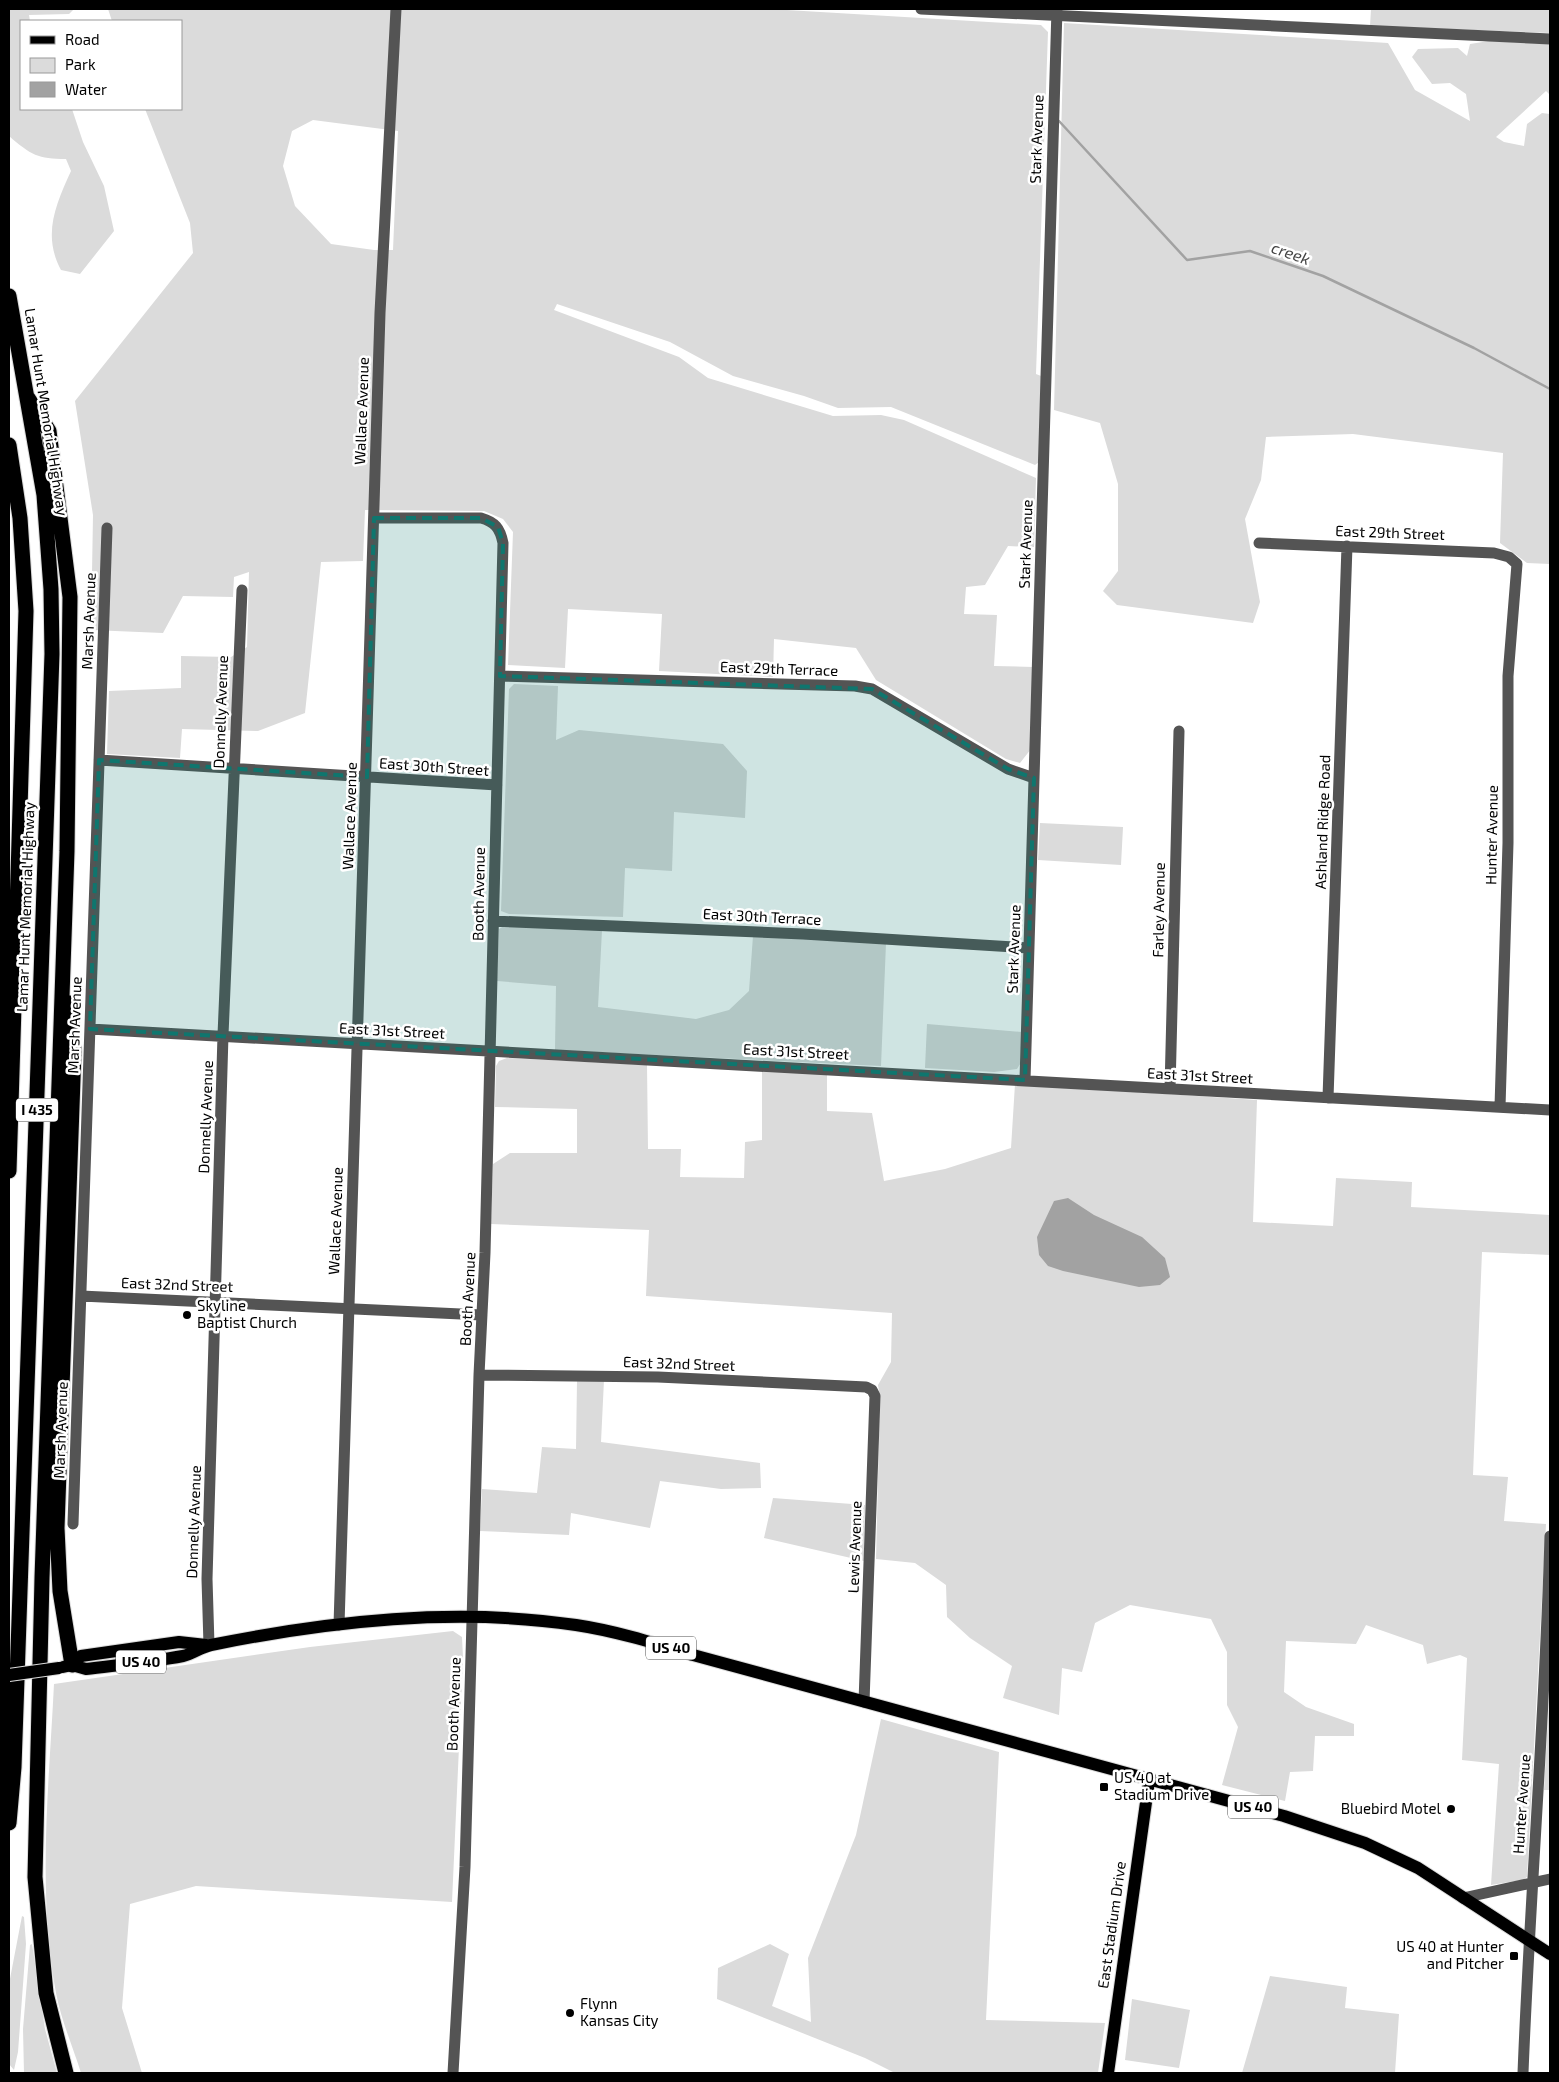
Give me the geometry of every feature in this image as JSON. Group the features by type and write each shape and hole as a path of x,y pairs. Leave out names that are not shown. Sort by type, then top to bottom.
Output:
{"highway":[{"name":"Lamar Hunt Memorial Highway","path":"9,296 44,495 51,589 52,654 14,1767 9,1823"},
{"path":"28,398 49,431 70,597 67,851 42,1568 35,1877 46,1993 66,2073"},
{"name":"Lamar Hunt Memorial Highway","path":"9,445 20,518 26,611 9,1171"},
{"path":"63,971 69,996 74,1051 56,1528 66,1666"},
{"path":"9,1012 14,993"}],"main road":[{"name":"US 40","path":"9,1674 66,1666 86,1669 185,1656 209,1645 338,1625 390,1620 471,1617 573,1624 631,1636 1149,1781 1284,1816 1365,1843 1418,1868 1550,1954"},
{"name":"East Stadium Drive","path":"1108,2073 1149,1781"}],"street":[{"name":"Wallace Avenue","path":"338,1625 386,160 396,9"},
{"path":"921,9 1057,13 1550,39"},
{"name":"Stark Avenue","path":"1025,1080 1057,13"},
{"name":"Booth Avenue","path":"374,518 481,518 491,521 498,527 503,542 490,1052 471,1617 465,1867 453,2073"},
{"name":"Marsh Avenue","path":"73,1524 107,528"},
{"name":"East 29th Street","path":"1259,543 1494,553 1508,557 1517,564"},
{"name":"Ashland Ridge Road","path":"1328,1098 1348,546"},
{"name":"Hunter Avenue","path":"1500,1107 1508,834 1508,676 1517,564"},
{"name":"Donnelly Avenue","path":"209,1645 207,1579 223,1035 242,590"},
{"name":"East 29th Terrace","path":"500,676 848,686 872,689 885,694 1008,769 1034,778"},
{"name":"Farley Avenue","path":"1170,1089 1178,731"},
{"name":"East 30th Street","path":"99,760 497,786"},
{"name":"East 30th Terrace","path":"493,921 803,934 1029,948"},
{"name":"East 31st Street","path":"90,1029 1550,1110"},
{"name":"East 32nd Street","path":"81,1296 348,1307 482,1315"},
{"name":"East 32nd Street","path":"480,1375 658,1377 767,1382 866,1387 872,1390 874,1394"},
{"name":"Lewis Avenue","path":"864,1702 874,1394"},
{"name":"Hunter Avenue","path":"1523,2073 1528,1938 1542,1744 1550,1536"},
{"path":"1463,1898 1550,1879"}],"highlighted area":[{"path":"374,518 481,518 498,527 503,543 500,676 872,689 1008,769 1034,778 1025,1080 90,1029 99,760 367,777"}],"green space":[{"path":"9,9 74,9 69,14 29,15 30,20 20,20 20,110 72,110 83,142 104,186 114,231 80,274 61,270 52,244 53,220 56,208 71,171 66,159 35,155 9,136"},
{"path":"108,9 770,9 1041,25 1048,32 1036,374 1041,376 1039,462 1035,465 891,407 838,408 804,396 733,376 670,342 557,304 554,310 679,357 708,378 833,416 881,415 904,420 1036,478 1034,547 1008,546 985,585 966,587 964,614 997,615 994,666 1033,667 1031,749 1020,763 1006,759 876,680 856,648 774,639 773,677 659,671 662,614 568,609 565,668 508,665 513,532 503,519 484,511 365,510 363,561 321,562 305,713 258,731 182,729 180,758 107,754 109,691 181,688 181,656 231,657 247,647 249,572 234,577 233,597 183,596 163,633 91,630 93,515 75,401 193,253 190,223 145,110 182,110 182,20 112,20","holes":["313,120 398,131 393,250 374,250 331,244 295,206 283,166 292,131"]},
{"path":"1371,9 1550,9 1550,33 1370,26"},
{"path":"1064,23 1388,43 1415,90 1470,121 1466,94 1450,83 1432,84 1412,57 1418,49 1458,48 1467,56 1470,44 1489,41 1550,44 1550,95 1546,91 1496,137 1504,142 1524,146 1527,124 1542,113 1550,114 1550,564 1527,563 1500,543 1503,453 1353,434 1266,437 1261,480 1245,519 1260,602 1253,623 1117,605 1103,591 1118,571 1118,484 1100,423 1054,410"},
{"path":"514,684 558,686 556,740 579,730 723,744 747,771 745,818 674,812 672,871 625,868 623,917 509,914 501,911 509,689"},
{"path":"1040,823 1123,827 1121,865 1038,860"},
{"path":"504,926 602,930 598,1007 696,1019 729,1010 749,991 753,936 886,943 881,1066 555,1050 556,986 497,981 499,929"},
{"path":"927,1024 1022,1032 1020,1064 1017,1069 994,1072 925,1068"},
{"path":"507,1058 647,1065 648,1149 681,1149 680,1177 744,1178 745,1142 762,1140 762,1070 827,1073 827,1111 872,1113 884,1181 945,1169 1011,1148 1015,1084 1257,1100 1253,1222 1333,1226 1336,1178 1412,1182 1411,1207 1550,1215 1550,1255 1482,1252 1473,1475 1508,1477 1504,1521 1546,1524 1527,1877 1522,1880 1491,1885 1499,1764 1462,1760 1467,1658 1460,1655 1427,1664 1423,1645 1366,1625 1356,1644 1286,1641 1284,1692 1306,1707 1354,1724 1354,1736 1315,1736 1313,1771 1290,1772 1285,1801 1222,1785 1238,1727 1227,1705 1227,1652 1211,1619 1130,1605 1095,1623 1082,1672 1062,1668 1059,1715 1003,1698 1012,1666 970,1638 947,1617 946,1585 915,1563 876,1559 880,1398 878,1385 891,1362 892,1313 646,1296 649,1230 491,1224 493,1164 510,1153 577,1153 577,1109 495,1107 496,1066 499,1061"},
{"path":"604,1380 601,1442 760,1463 761,1488 721,1489 660,1481 650,1528 571,1513 569,1535 480,1531 482,1489 537,1493 542,1447 576,1449 577,1381"},
{"path":"773,1498 865,1505 864,1561 764,1538"},
{"path":"453,1631 462,1637 463,1658 452,1902 196,1886 130,1904 122,2008 142,2073 81,2073 58,2003 50,1955 47,1916 47,1800 54,1684 310,1647"},
{"path":"1550,1681 1550,1790 1544,1790"},
{"path":"881,1719 999,1752 986,2020 1105,2023 1098,2073 895,2073 865,2058 717,1999 718,1968 770,1944 789,1954 772,2006 811,2022 808,1958 856,1835"},
{"path":"22,1916 24,1917 26,1944 18,2052 14,2070 9,2064 9,1984"},
{"path":"32,1944 45,2029 57,2073 24,2073 23,2029 30,1945"},
{"path":"1270,1976 1347,1987 1345,2008 1399,2014 1395,2073 1242,2073"},
{"path":"1132,1999 1190,2010 1179,2068 1125,2060"}],"water":[{"path":"1068,1198 1094,1215 1142,1237 1165,1258 1170,1277 1160,1285 1139,1287 1048,1266 1039,1255 1037,1237 1054,1201"}],"waterway":[{"name":"creek","path":"1059,121 1187,260 1250,251 1323,276 1474,348 1550,389"}],"place":[{"name":"Skyline Baptist Church","path":"187,1315"},
{"name":"US 40 at Stadium Drive","path":"1104,1787"},
{"name":"Bluebird Motel","path":"1451,1809"},
{"name":"US 40 at Hunter and Pitcher","path":"1514,1956"},
{"name":"Flynn Kansas City","path":"570,2013"}]}
